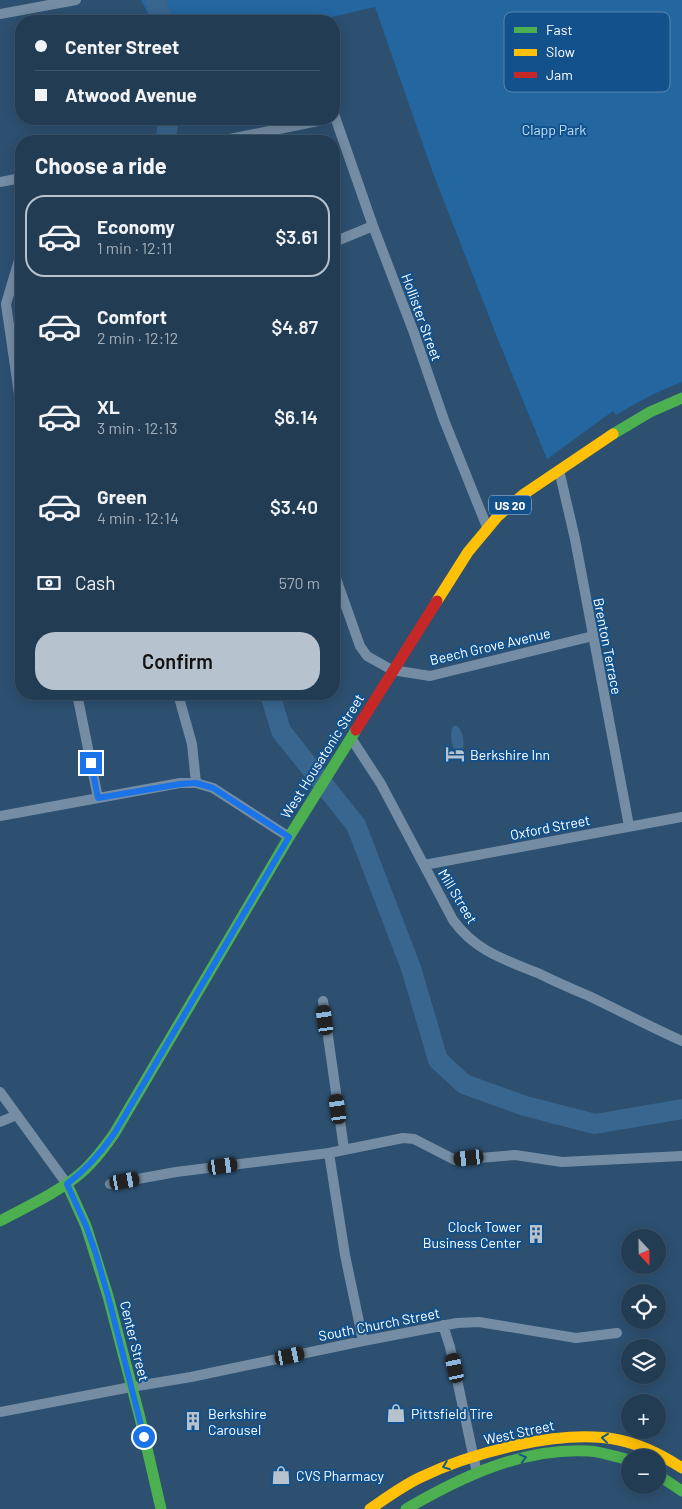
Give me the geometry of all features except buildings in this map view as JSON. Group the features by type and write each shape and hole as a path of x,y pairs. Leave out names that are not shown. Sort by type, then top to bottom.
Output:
{"main road":[{"name":"West Housatonic Street","path":"0,1221 67,1184 100,1154 114,1134 307,807 392,670 468,552 487,527 515,501 629,423 658,407 682,398"},
{"name":"Center Street","path":"67,1184 95,1251 140,1418 161,1509"},
{"name":"West Street","path":"370,1509 411,1482 442,1467 473,1457 550,1439 597,1437 633,1443 671,1460 682,1468"},
{"name":"West Street","path":"406,1509 477,1473 511,1461 564,1451 588,1451 621,1458"},
{"path":"666,1480 682,1491"}],"street":[{"path":"0,14 76,0"},
{"path":"248,135 295,125"},
{"name":"Hollister Street","path":"340,136 414,333 444,420 487,527"},
{"path":"0,182 15,179"},
{"path":"340,240 373,226"},
{"path":"15,273 6,304 15,366"},
{"name":"Brenton Terrace","path":"559,470 575,539 628,826"},
{"path":"340,590 360,646 367,656 392,670"},
{"name":"Beech Grove Avenue","path":"392,670 430,676 593,636"},
{"path":"77,700 98,798"},
{"path":"180,700 192,744 196,783"},
{"name":"Mill Street","path":"351,738 381,784 460,930 476,944 496,957 592,998 682,1042"},
{"path":"0,816 180,784 196,783 213,788 289,837"},
{"name":"Oxford Street","path":"424,865 682,817"},
{"path":"323,1001 344,1149"},
{"path":"0,1092 67,1184"},
{"path":"0,1122 17,1115"},
{"path":"110,1184 176,1172 329,1152 403,1138 414,1139 455,1160 515,1155 562,1162 682,1156"},
{"path":"329,1152 345,1255 362,1341"},
{"name":"South Church Street","path":"0,1412 131,1387 191,1378 362,1341 457,1323 478,1322 576,1338 617,1333"},
{"path":"443,1326 450,1347 477,1473"}],"green space":[{"name":"Clapp Park","path":"141,0 682,0 682,382 648,397 616,415 613,411 547,459 433,173 375,7 340,15 149,15"},
{"path":"163,125 178,125 175,134 158,135"}],"shaded area":[{"path":"453,726 459,728 463,737 463,751 459,753 454,748 452,741 451,733"}],"waterway":[{"path":"156,0 160,15"},
{"path":"166,135 168,125"},
{"path":"272,700 281,731 356,825 411,968 438,1060 464,1084 525,1106 595,1124 682,1109"}],"traffic: fast":[{"path":"613,434 650,412 682,398"},
{"path":"0,1221 62,1187 81,1173 99,1155 114,1134 289,837 356,730"},
{"path":"67,1184 86,1226 108,1296 140,1418 161,1509"},
{"path":"406,1509 449,1486 493,1466 517,1459 564,1451 589,1451 621,1458"},
{"path":"666,1480 682,1491"}],"traffic: slow":[{"path":"437,601 468,552 498,516 524,494 613,434"},
{"path":"370,1509 406,1485 440,1469 490,1452 544,1440 571,1437 596,1437 619,1440 652,1451 682,1468"}],"traffic: jam":[{"path":"356,730 437,601"}],"place":[{"name":"Berkshire Inn","path":"455,754"},
{"name":"Clock Tower Business Center","path":"536,1234"},
{"name":"Pittsfield Tire","path":"396,1413"},
{"name":"Berkshire Carousel","path":"193,1421"},
{"name":"CVS Pharmacy","path":"281,1475"}],"route":[{"path":"91,763 98,798 196,783 213,788 289,837 114,1134 100,1154 67,1184 95,1251 144,1437"}]}
